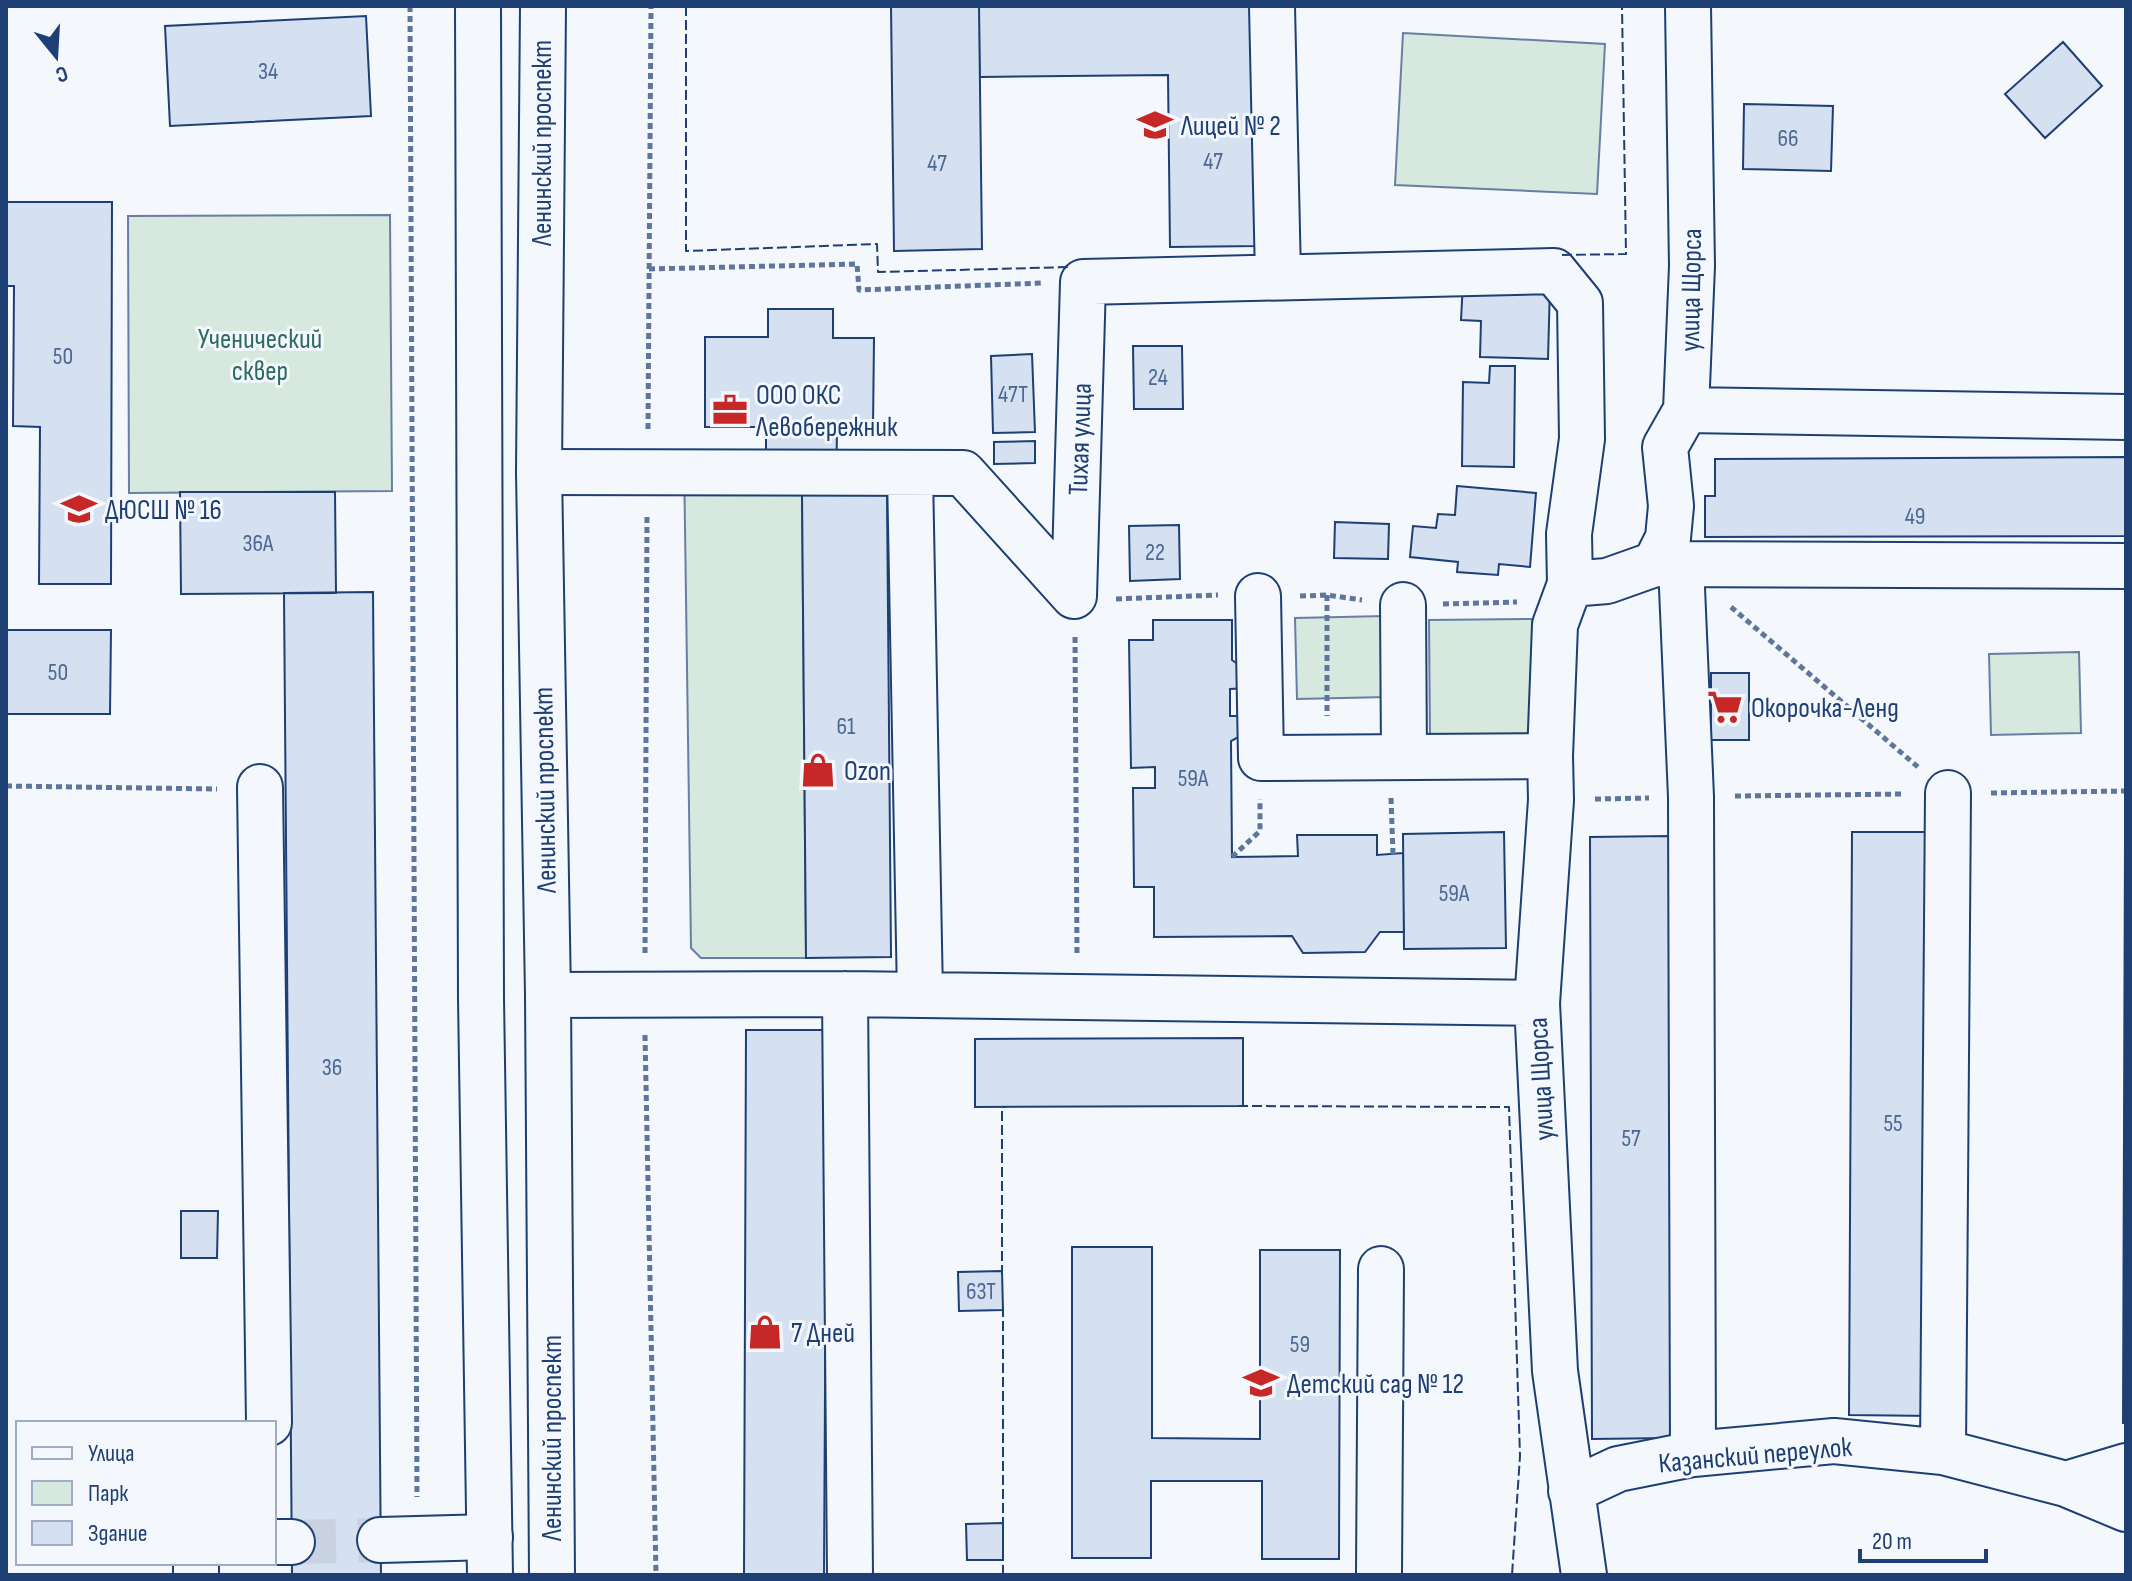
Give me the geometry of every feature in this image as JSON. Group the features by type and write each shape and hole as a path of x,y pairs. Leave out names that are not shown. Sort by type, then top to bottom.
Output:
{"street":[{"path":"399,1539 490,1556 481,998 478,6"},
{"name":"Ленинский проспект","path":"543,6 539,472 548,995 552,1575"},
{"path":"1083,282 1278,276 1272,6"},
{"name":"улица Щорса","path":"1668,564 1671,506 1665,447 1686,410 1692,266 1688,6"},
{"name":"улица Щорса","path":"1278,276 1554,271 1580,303 1582,439 1569,534 1566,593 1555,625 1551,800 1537,1003 1555,1371 1584,1575"},
{"name":"Тихая улица","path":"1074,596 1083,282"},
{"path":"1686,410 2126,417"},
{"path":"539,472 963,473 1074,596"},
{"path":"910,474 920,995"},
{"path":"1566,593 1668,564 2126,566"},
{"path":"1668,564 1691,797 1693,1454"},
{"path":"1258,596 1261,758 1550,756"},
{"path":"1397,757 1403,605"},
{"path":"245,788 269,1421"},
{"path":"1943,1452 1948,793"},
{"path":"845,994 850,1575"},
{"path":"548,995 845,994 1537,1003"},
{"path":"1379,1575 1381,1269"},
{"name":"Казанский переулок","path":"1571,1491 1618,1469 1693,1454 1834,1441 1943,1452 2066,1484 2126,1509"},
{"path":"2066,1484 2126,1466"}],"path":[{"path":"399,1539 410,6"},
{"path":"651,6 645,993 656,1575"},
{"path":"649,269 857,264 859,290 1083,282"},
{"path":"1078,997 1074,596 1125,599 1205,594 1327,595 1403,605 1566,593"},
{"path":"1327,595 1327,757"},
{"path":"1730,606 1948,793"},
{"path":"1393,854 1397,757"},
{"path":"1232,857 1260,831 1261,758"},
{"path":"6,786 245,788"},
{"path":"1551,800 2126,791"}],"green space":[{"path":"1403,33 1605,44 1597,194 1395,185"},
{"name":"Ученический сквер","path":"390,215 392,491 129,493 128,216"},
{"path":"684,457 802,494 806,958 701,958 691,948"},
{"path":"1385,616 1387,697 1297,699 1295,618"},
{"path":"1532,619 1533,739 1430,741 1429,620"},
{"path":"2079,652 2081,733 1991,735 1989,654"}],"building":[{"path":"891,6 979,6 982,249 894,251"},
{"path":"979,6 1256,6 1258,246 1170,247 1168,75 980,77"},
{"path":"366,16 371,116 170,126 165,26"},
{"path":"2063,42 2102,86 2045,138 2005,94"},
{"path":"1744,104 1833,106 1831,171 1743,169"},
{"path":"6,202 112,202 111,584 39,584 40,427 13,426 14,286 6,286"},
{"path":"1463,282 1550,285 1548,359 1480,357 1481,321 1461,320"},
{"path":"768,309 833,309 833,338 874,338 873,428 837,429 836,494 766,457 766,427 705,427 705,337 768,337"},
{"path":"1133,346 1182,346 1183,409 1134,409"},
{"path":"1032,354 1035,432 993,433 991,356"},
{"path":"1490,366 1515,366 1514,467 1462,466 1463,382 1489,383"},
{"path":"1035,441 1035,463 994,464 994,442"},
{"path":"2126,457 2126,536 1705,537 1705,496 1715,496 1715,459"},
{"path":"1457,486 1536,493 1530,567 1499,564 1498,575 1457,572 1458,562 1410,557 1413,526 1436,528 1438,514 1455,515"},
{"path":"180,492 335,492 336,593 181,594"},
{"path":"802,494 887,494 891,957 806,958"},
{"path":"1335,522 1389,524 1388,559 1334,558"},
{"path":"1179,525 1180,579 1130,581 1129,526"},
{"path":"373,592 381,1575 292,1575 284,593"},
{"path":"1153,620 1232,620 1232,660 1249,672 1249,688 1230,689 1230,716 1251,716 1251,730 1231,741 1232,857 1298,856 1297,835 1377,835 1377,855 1403,853 1404,932 1380,932 1365,952 1303,953 1292,936 1154,937 1154,887 1134,887 1133,788 1155,788 1155,767 1131,768 1129,640 1153,640"},
{"path":"6,630 111,630 110,714 6,714"},
{"path":"1711,673 1749,673 1749,740 1711,740"},
{"path":"1504,832 1506,948 1404,949 1403,834"},
{"path":"1852,832 1937,832 1934,1416 1849,1415"},
{"path":"1669,836 1671,1438 1592,1439 1590,837"},
{"path":"2125,840 2126,1423 2123,1423"},
{"path":"746,1030 827,1030 824,1575 744,1575"},
{"path":"1243,1038 1243,1106 975,1107 975,1039"},
{"path":"181,1211 218,1211 217,1258 181,1258"},
{"path":"1072,1247 1152,1247 1152,1438 1260,1439 1260,1250 1340,1250 1339,1559 1262,1559 1262,1481 1151,1481 1151,1558 1072,1558"},
{"path":"1002,1271 1003,1310 959,1311 958,1272"},
{"path":"1003,1523 1003,1560 967,1560 966,1524"}],"tunnel":[{"path":"292,1542 380,1540"}],"fence":[{"path":"686,6 686,251 877,244 878,272 1071,267"},
{"path":"1562,255 1626,254 1622,6"},
{"path":"1238,1106 1509,1107 1520,1456 1512,1575"},
{"path":"1002,1275 1002,1107 1006,1107"},
{"path":"1003,1307 1003,1527"},
{"path":"1003,1555 1003,1575"}],"place":[{"name":"Лицей № 2","path":"1155,125"},
{"name":"ООО ОКС Левобережник","path":"730,410"},
{"name":"ДЮСШ № 16","path":"79,509"},
{"name":"Окорочка-Ленд","path":"1725,707"},
{"name":"Ozon","path":"818,770"},
{"name":"7 Дней","path":"765,1332"},
{"name":"Детский сад № 12","path":"1261,1383"}]}
